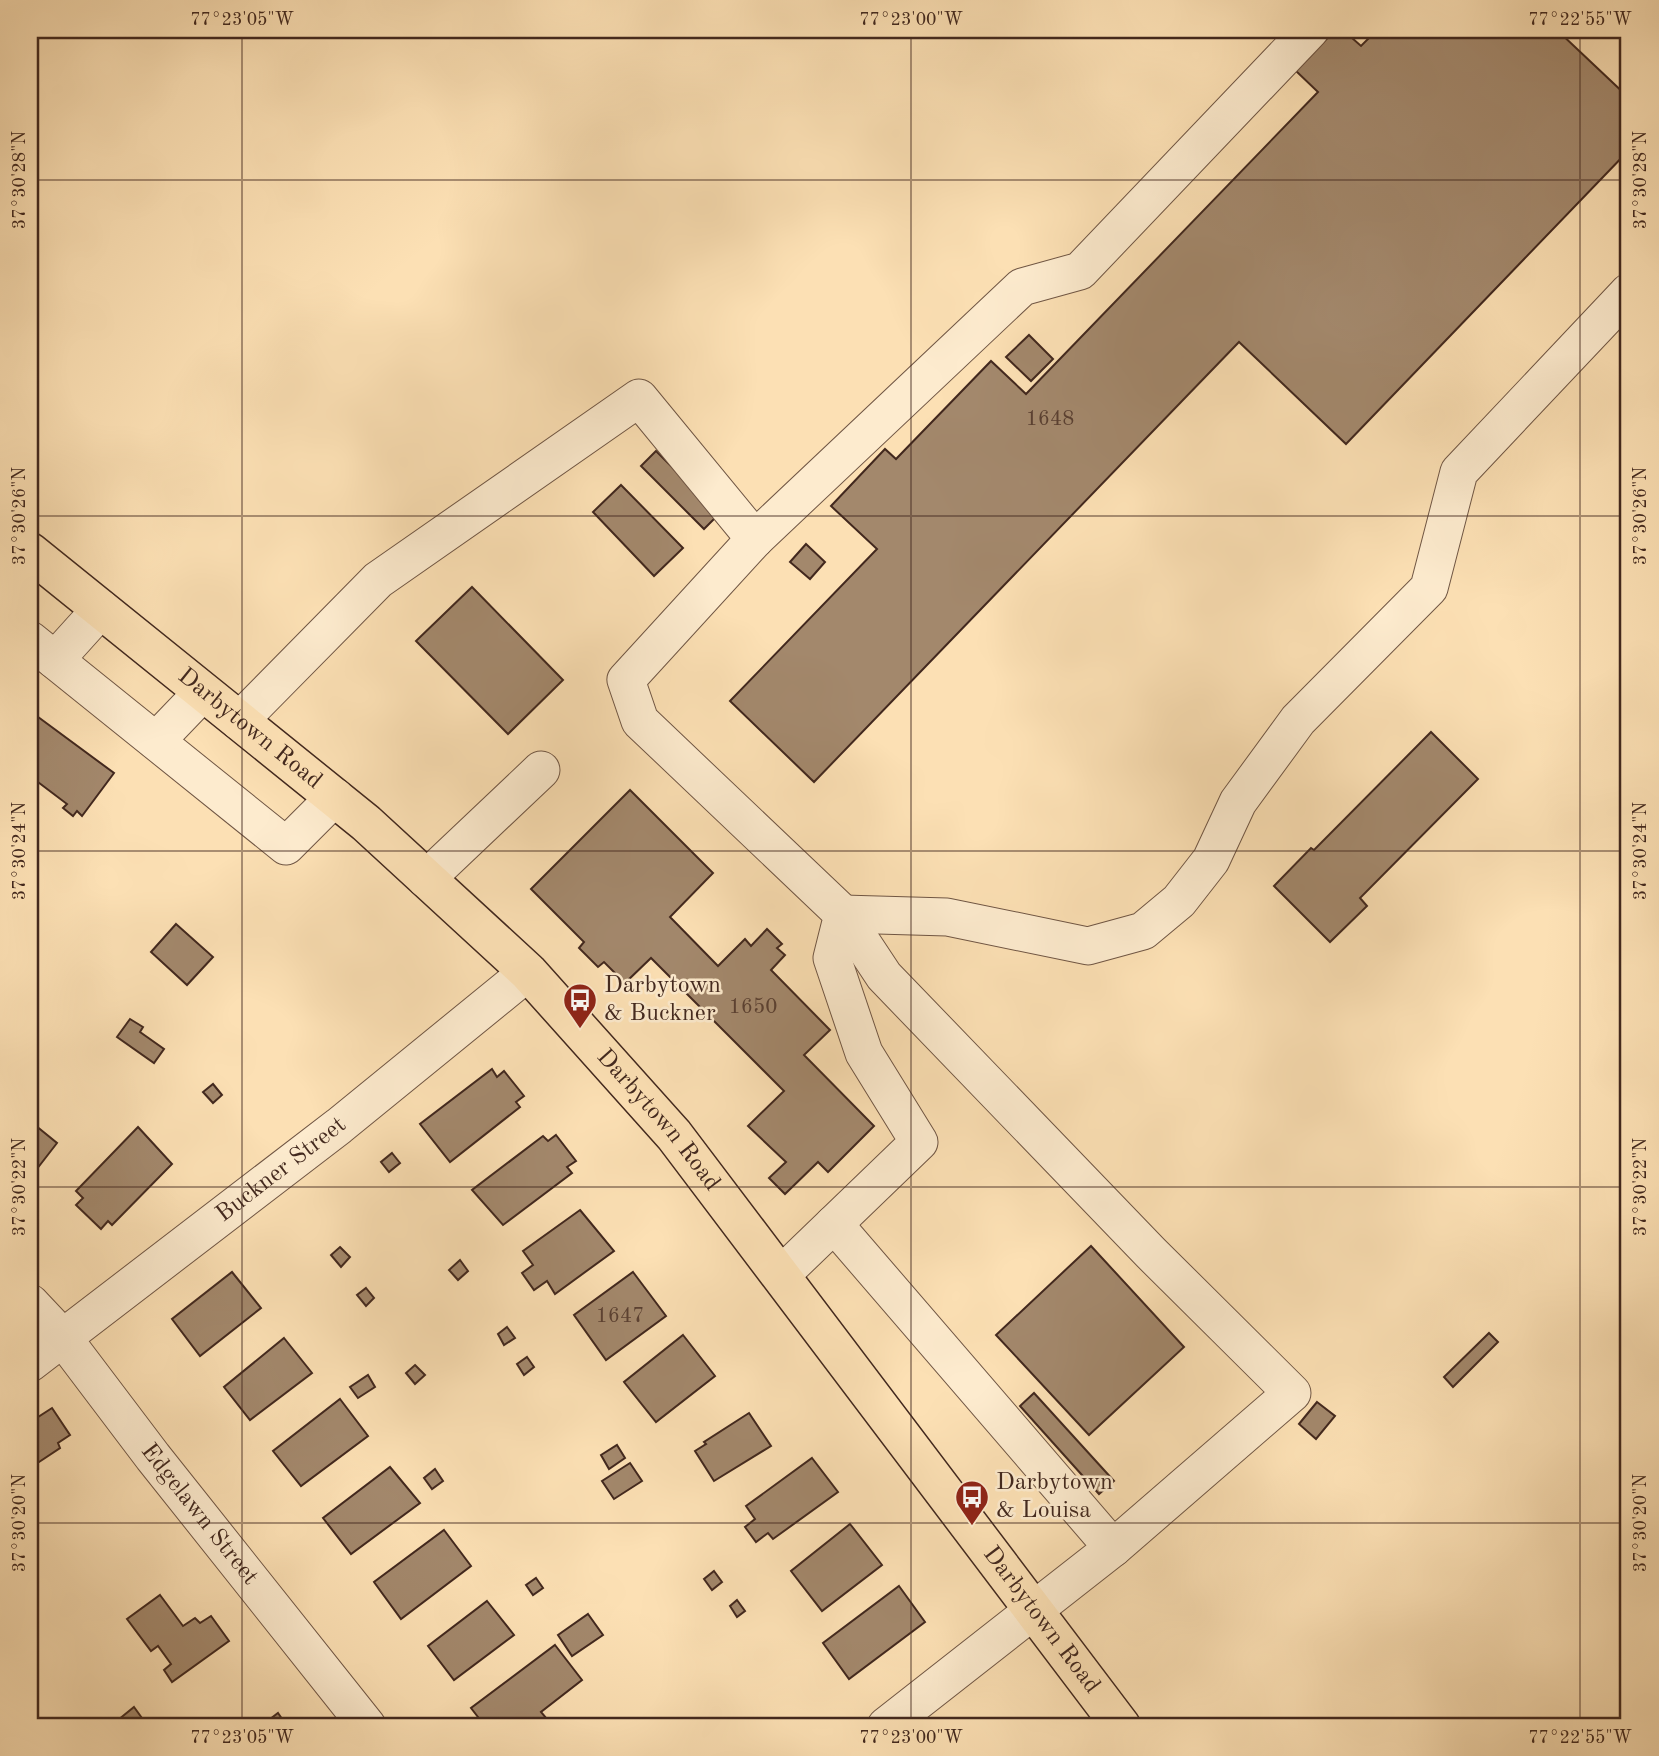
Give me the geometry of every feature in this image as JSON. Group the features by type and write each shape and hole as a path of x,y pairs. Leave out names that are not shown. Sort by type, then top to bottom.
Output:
{"main road":[{"name":"Darbytown Road","path":"30,552 335,797 528,972 674,1135 1121,1726"}],"street":[{"path":"886,1726 1113,1548 1292,1393 1151,1253 884,976 843,914 640,721 626,680 755,540 1022,287 1080,271 1310,30"},
{"path":"843,914 947,917 1088,946 1143,931 1179,901 1210,860 1238,802 1298,720 1429,588 1459,472 1629,292"},
{"path":"239,721 378,580 639,398 755,540"},
{"path":"101,609 43,650 286,846 335,797"},
{"path":"156,741 203,692"},
{"path":"426,879 541,770"},
{"path":"781,1275 919,1142 864,1053 832,958 843,914"},
{"name":"Buckner Street","path":"30,1363 339,1126 528,972"},
{"path":"834,1224 1113,1548"},
{"name":"Edgelawn Street","path":"30,1303 63,1338 153,1457 367,1726"}],"building":[{"path":"1335,30 1343,30 1361,46 1377,30 1557,30 1629,98 1629,150 1346,444 1239,342 814,782 730,701 877,549 831,506 885,449 896,459 991,361 1026,394 1318,92 1296,71"},
{"path":"1029,335 1053,359 1031,381 1006,357"},
{"path":"656,451 719,514 704,529 641,466"},
{"path":"621,485 683,548 654,576 593,512"},
{"path":"806,544 825,562 810,579 790,562"},
{"path":"472,587 563,680 508,734 416,641"},
{"path":"30,711 114,773 82,816 77,811 73,816 63,808 67,804 30,776"},
{"path":"1431,732 1478,779 1360,898 1367,906 1330,942 1274,886 1311,848 1314,850"},
{"path":"630,790 713,873 670,917 718,966 745,939 751,946 767,929 782,944 777,948 785,955 771,970 830,1030 804,1055 874,1126 828,1172 818,1162 785,1194 769,1178 786,1162 748,1126 784,1091 651,958 625,983 604,962 598,967 579,948 584,942 531,889"},
{"path":"176,924 213,957 187,985 151,952"},
{"path":"130,1019 143,1027 140,1032 164,1049 154,1063 117,1037"},
{"path":"492,1069 497,1077 504,1071 524,1096 516,1102 520,1107 450,1162 420,1124"},
{"path":"213,1084 222,1095 213,1103 203,1092"},
{"path":"30,1121 57,1143 33,1174 30,1172"},
{"path":"138,1127 172,1164 112,1225 108,1221 101,1229 76,1205 83,1198 76,1191"},
{"path":"556,1135 576,1161 567,1167 572,1173 503,1225 472,1190 543,1136 548,1141"},
{"path":"392,1153 400,1163 389,1172 381,1162"},
{"path":"580,1210 614,1251 555,1294 547,1281 534,1290 522,1273 533,1265 523,1251"},
{"path":"1091,1246 1184,1347 1089,1435 996,1335"},
{"path":"340,1247 350,1257 341,1267 331,1255"},
{"path":"460,1260 468,1271 458,1280 449,1270"},
{"path":"232,1272 261,1308 200,1356 172,1319"},
{"path":"633,1272 666,1316 606,1360 574,1315"},
{"path":"366,1288 374,1298 366,1306 357,1295"},
{"path":"507,1327 515,1338 504,1345 498,1334"},
{"path":"1489,1333 1498,1342 1453,1387 1444,1377"},
{"path":"683,1335 715,1376 656,1422 624,1382"},
{"path":"284,1338 312,1373 250,1420 224,1387"},
{"path":"527,1357 534,1367 524,1375 517,1364"},
{"path":"415,1365 425,1375 415,1384 406,1373"},
{"path":"368,1375 375,1387 358,1398 350,1387"},
{"path":"1034,1393 1114,1481 1099,1494 1020,1406"},
{"path":"340,1399 368,1436 301,1486 273,1451"},
{"path":"1317,1402 1335,1416 1316,1439 1299,1424"},
{"path":"52,1408 70,1435 58,1443 60,1448 30,1468 30,1417 36,1413 38,1417"},
{"path":"749,1413 771,1446 714,1481 695,1451 706,1444 704,1442"},
{"path":"617,1445 625,1458 609,1469 601,1455"},
{"path":"812,1458 838,1492 773,1539 768,1533 756,1542 745,1527 755,1519 746,1506"},
{"path":"630,1463 642,1481 614,1499 602,1481"},
{"path":"390,1467 420,1503 351,1554 323,1518"},
{"path":"435,1469 443,1481 432,1489 424,1478"},
{"path":"850,1524 882,1565 822,1611 791,1571"},
{"path":"444,1530 471,1566 401,1619 374,1582"},
{"path":"714,1571 722,1582 712,1590 704,1579"},
{"path":"536,1578 543,1588 533,1595 526,1585"},
{"path":"899,1586 925,1622 849,1679 823,1643"},
{"path":"160,1595 183,1626 195,1618 200,1623 211,1616 229,1641 172,1682 164,1670 171,1664 158,1646 151,1651 127,1619"},
{"path":"737,1600 745,1611 737,1617 730,1606"},
{"path":"487,1601 514,1635 454,1680 428,1646"},
{"path":"588,1614 603,1635 572,1656 558,1635"},
{"path":"555,1645 582,1680 541,1712 547,1719 538,1726 485,1726 471,1708"},
{"path":"134,1707 147,1725 113,1724"},
{"path":"278,1713 287,1726 261,1726"}],"place":[{"name":"Darbytown & Buckner","path":"580,1030"},
{"name":"Darbytown & Louisa","path":"972,1527"}]}
